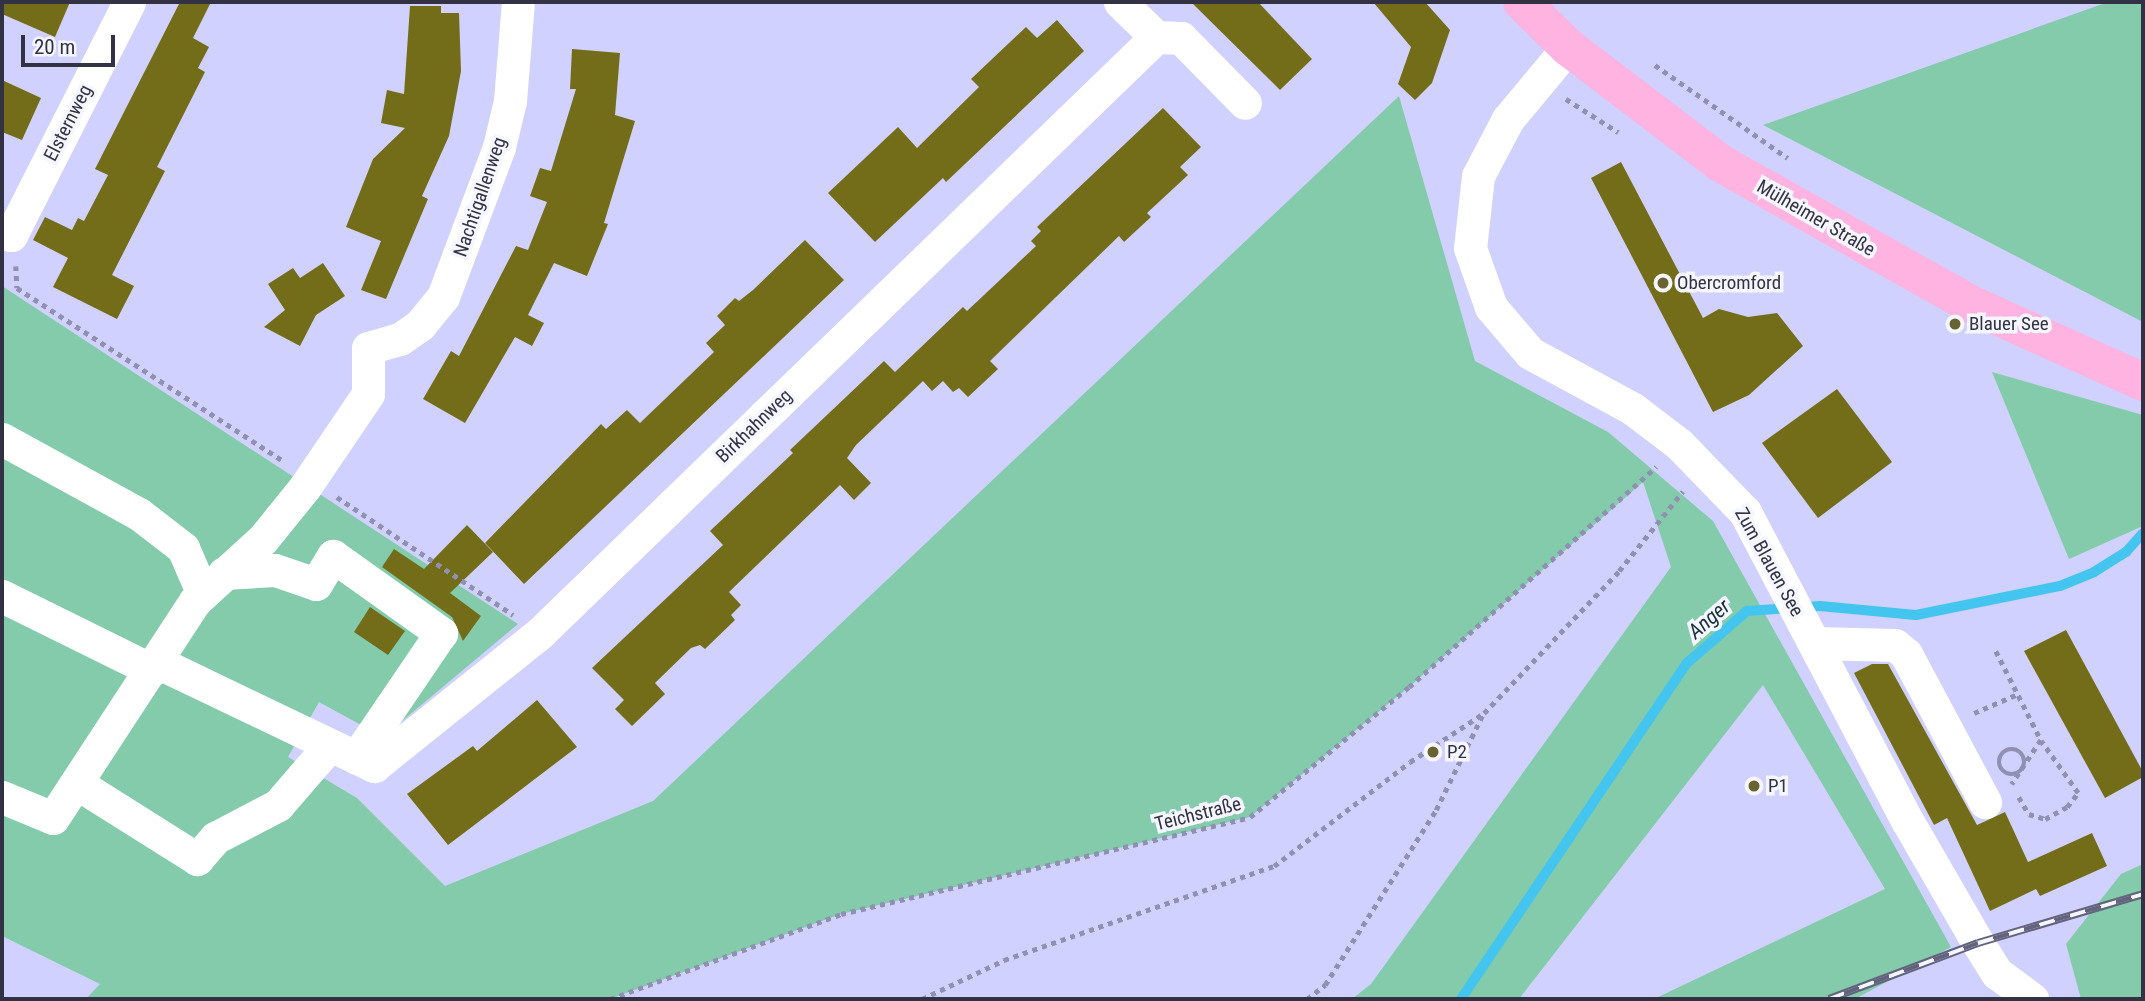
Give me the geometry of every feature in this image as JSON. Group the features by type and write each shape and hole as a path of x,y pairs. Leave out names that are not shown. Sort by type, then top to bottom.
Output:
{"main road":[{"name":"Mülheimer Straße","path":"1522,2 1568,47 1720,163 1854,242 1968,303 2143,382"}],"street":[{"name":"Elsternweg","path":"7,233 129,2"},
{"name":"Nachtigallenweg","path":"311,479 368,394 368,348 400,339 420,325 443,297 499,147 510,100 518,2"},
{"path":"1121,2 1156,37 1181,38 1245,103"},
{"name":"Birkhahnweg","path":"343,752 374,766 540,633 1156,37"},
{"name":"Zum Blauen See","path":"1568,47 1507,119 1478,176 1470,248 1491,307 1530,353 1633,409 1691,455 1745,512 1917,838 2008,989"},
{"path":"2,439 139,514 183,548 213,583"},
{"path":"2,796 53,818 213,583 263,539 311,479"},
{"path":"78,784 197,859 215,838 278,805 343,752 441,633 333,556 316,584 275,570 213,583"},
{"path":"2,596 343,752"},
{"path":"1810,636 1895,645 1912,663 1948,729 1997,794"}],"path":[{"path":"1643,57 1795,162"},
{"path":"7,233 20,243 13,277 17,288 311,479 540,633"},
{"path":"922,999 1004,960 1274,866 1410,762 1484,713 1619,571 1691,455"},
{"name":"Teichstraße","path":"610,999 841,914 1250,817 1409,687 1643,481 1691,455"},
{"path":"1948,729 2018,694"},
{"path":"1307,999 1325,985 1436,810 1484,713"},
{"path":"1997,794 2036,818 2045,819 2075,800 2078,793 2071,780 2041,740"},
{"path":"2009,748 2021,751 2025,759 2023,771 2013,775 2002,771 2001,754 2009,748"}],"green space":[{"path":"2108,2 2143,2 2143,322 1763,125"},
{"path":"1399,96 1475,361 1608,432 1713,521 1951,947 1855,999 1654,999 1885,889 1763,685 1519,999 1352,999 1371,984 1671,567 1643,482 1409,687 1250,817 841,914 610,999 86,999 100,984 2,936 2,286 518,624 383,737 319,702 288,757 357,798 445,886 653,801"},
{"path":"1992,372 2143,415 2143,526 2069,559"},
{"path":"2143,864 2143,999 2081,999 2066,944 2121,874"}],"building":[{"path":"2,2 70,2 55,37 2,14"},
{"path":"180,2 211,2 193,38 209,47 198,68 205,72 157,167 165,171 112,275 134,286 117,319 53,287 68,258 33,240 45,217 72,230 78,218 84,221 108,175 95,169"},
{"path":"1191,2 1258,2 1312,59 1280,90"},
{"path":"1373,2 1425,2 1450,30 1432,83 1415,100 1398,84 1411,47"},
{"path":"410,6 441,6 441,13 459,13 461,71 449,136 422,196 428,199 386,299 361,290 381,241 346,227 373,159 405,128 381,123 387,90 404,94"},
{"path":"1057,20 1084,51 946,182 943,178 875,242 828,193 898,127 917,148 979,87 971,79 1026,27 1037,38"},
{"path":"572,49 620,53 615,115 635,121 604,223 608,224 587,276 554,263 528,315 544,323 532,346 515,337 465,423 423,399 451,351 459,356 516,246 528,250 547,202 530,196 540,168 551,171 576,89 570,89"},
{"path":"2,80 41,98 22,140 2,132"},
{"path":"1163,108 1201,147 1180,167 1188,175 1147,213 1151,217 1124,242 1119,236 990,361 998,369 968,397 959,388 953,392 943,381 932,391 923,381 856,445 847,458 871,483 854,500 840,485 729,592 741,605 731,615 735,620 705,649 700,645 691,648 655,683 665,694 632,726 615,709 624,700 592,668 723,545 710,531 793,453 790,450 884,361 895,372 963,307 967,311 1036,246 1031,241 1041,231 1037,227"},
{"name":"Obercromford","path":"1621,162 1703,318 1719,309 1748,317 1777,313 1803,346 1749,395 1713,412 1591,178"},
{"path":"805,240 844,280 524,584 485,543 601,424 606,429 627,410 640,423 714,352 706,343 725,325 717,316 735,298 739,301 753,290"},
{"path":"323,263 345,296 316,315 300,346 264,327 285,310 268,284 293,268 300,278"},
{"path":"1837,389 1892,462 1818,518 1762,443"},
{"path":"467,525 493,552 450,593 481,616 463,641 452,617 382,567 394,549 424,569"},
{"path":"370,607 405,631 388,655 354,632"},
{"path":"2066,630 2143,772 2143,777 2105,798 2024,651"},
{"path":"1872,664 1888,664 1977,825 2005,812 2028,862 2092,833 2107,866 2040,896 2036,889 1990,911 1947,818 1934,825 1854,673"},
{"path":"537,700 577,747 448,845 407,794 473,746 477,751"}],"waterway":[{"name":"Anger","path":"1461,999 1686,664 1747,611 1820,606 1916,615 2060,586 2094,572 2126,552 2143,533"}],"railway":[{"path":"1829,999 1978,943 2143,894"}],"place":[{"name":"Obercromford","path":"1663,283"},
{"name":"Blauer See","path":"1955,324"},
{"name":"P2","path":"1433,752"},
{"name":"P1","path":"1754,786"}]}
